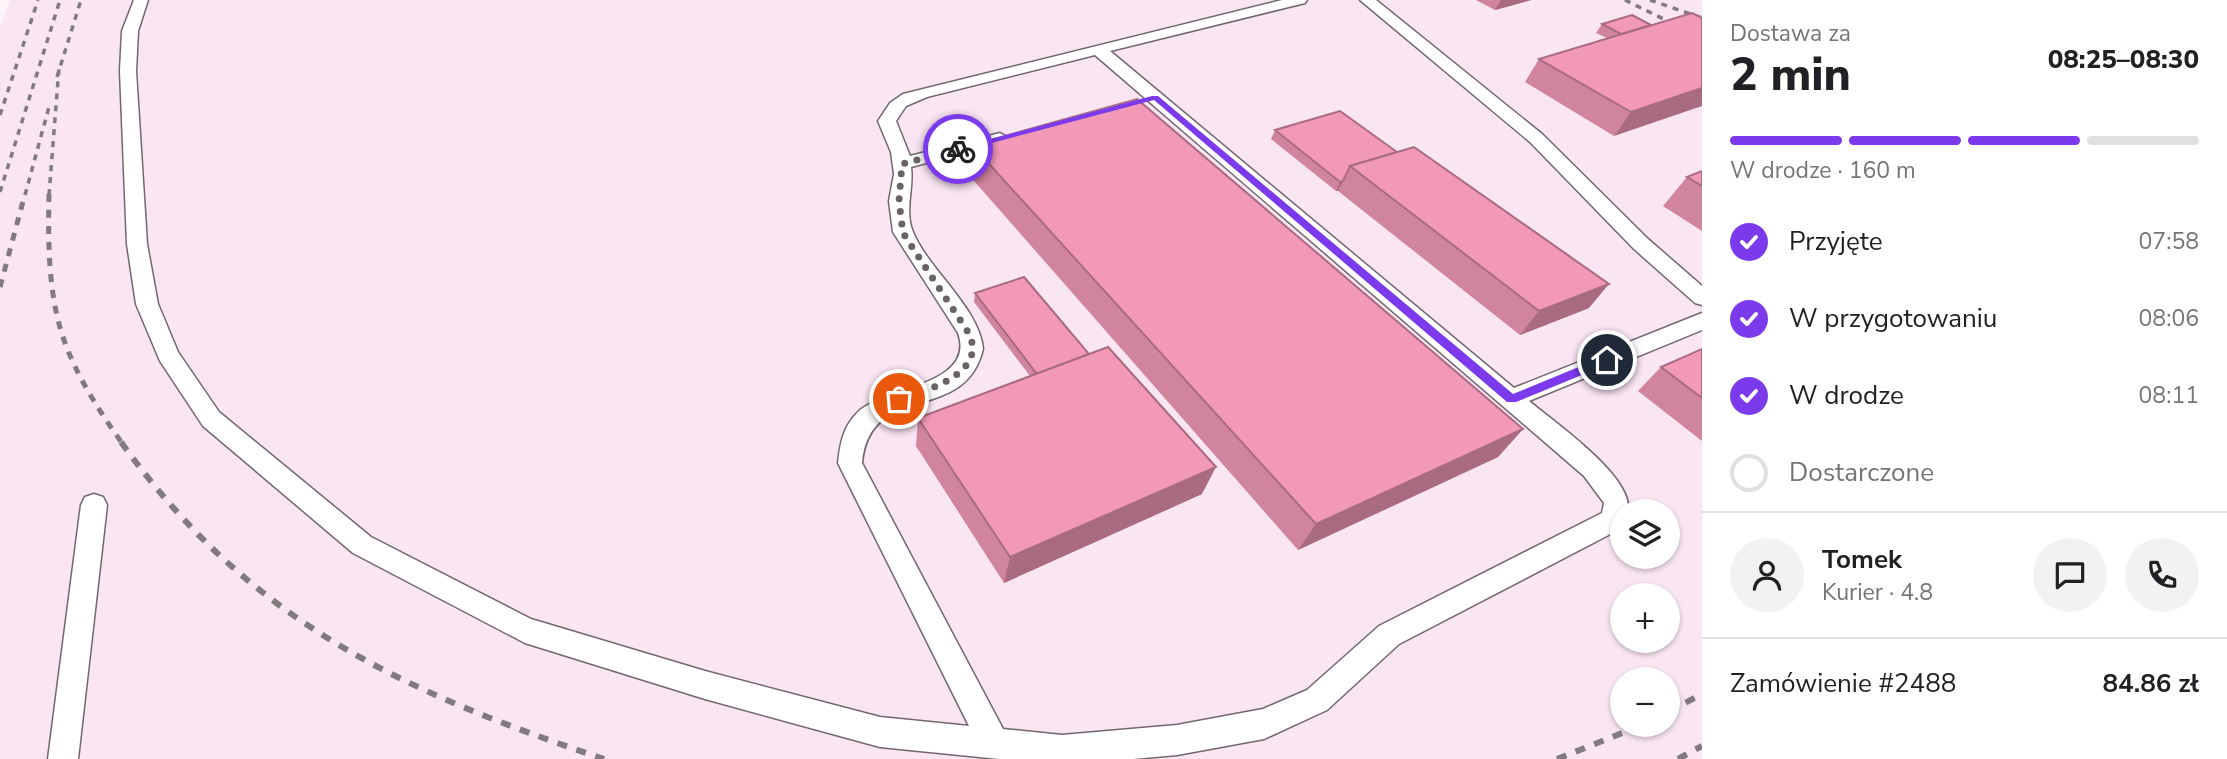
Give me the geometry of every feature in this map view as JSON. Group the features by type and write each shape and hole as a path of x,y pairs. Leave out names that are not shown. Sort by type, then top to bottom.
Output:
{"lane":[{"path":"141,0 130,31 128,71 137,244 147,304 168,355 211,419 271,472 362,545 525,630 705,685 880,732 1062,750 1177,740 1264,724 1317,700 1389,635 1614,520 1617,501 1606,483 1511,399 1100,51"},
{"path":"994,743 850,463 853,436 868,417 899,399 939,387 967,365 973,348 968,332 903,233 899,201 902,164 887,121 894,106 904,99 1300,0"},
{"path":"1367,0 1536,138 1641,244 1702,298"},
{"path":"1129,104 1155,97"},
{"path":"902,164 1022,132"},
{"path":"1511,399 1702,321"},
{"path":"64,759 94,505"}],"shaded area":[{"path":"10,0 1702,0 1702,759 0,759 0,27"}],"building":[{"path":"1692,13 1702,18 1702,88 1631,112 1539,59"},
{"path":"1632,15 1651,25 1621,34 1602,24"},
{"path":"1137,99 1523,429 1316,524 972,145"},
{"path":"1340,111 1397,152 1350,166 1340,182 1275,130"},
{"path":"1414,147 1609,284 1539,311 1350,166"},
{"path":"1702,171 1702,186 1687,177"},
{"path":"1024,277 1089,354 1037,374 975,293"},
{"path":"1108,347 1216,467 1010,557 918,418"},
{"path":"1702,349 1702,398 1661,367"}],"railway":[{"path":"0,115 38,0"},
{"path":"0,192 60,0"},
{"path":"59,71 81,0"},
{"path":"1625,0 1702,38"},
{"path":"1650,0 1702,18"},
{"path":"49,195 59,71"},
{"path":"57,77 59,71"},
{"path":"25,195 49,107"},
{"path":"0,287 25,194"},
{"path":"49,195 51,282 62,334 88,391 122,443"},
{"path":"121,442 170,505 222,558 277,603 335,642 396,676 461,706 604,759"},
{"path":"1680,706 1702,694"},
{"path":"1557,759 1612,737"},
{"path":"1678,759 1702,746"}],"way so far":[{"path":"899,399 939,387 951,379 967,365 973,348 968,332 909,244 900,220 902,164 958,149"}],"route":[{"path":"958,149 1155,97 1511,399 1607,360"}]}
